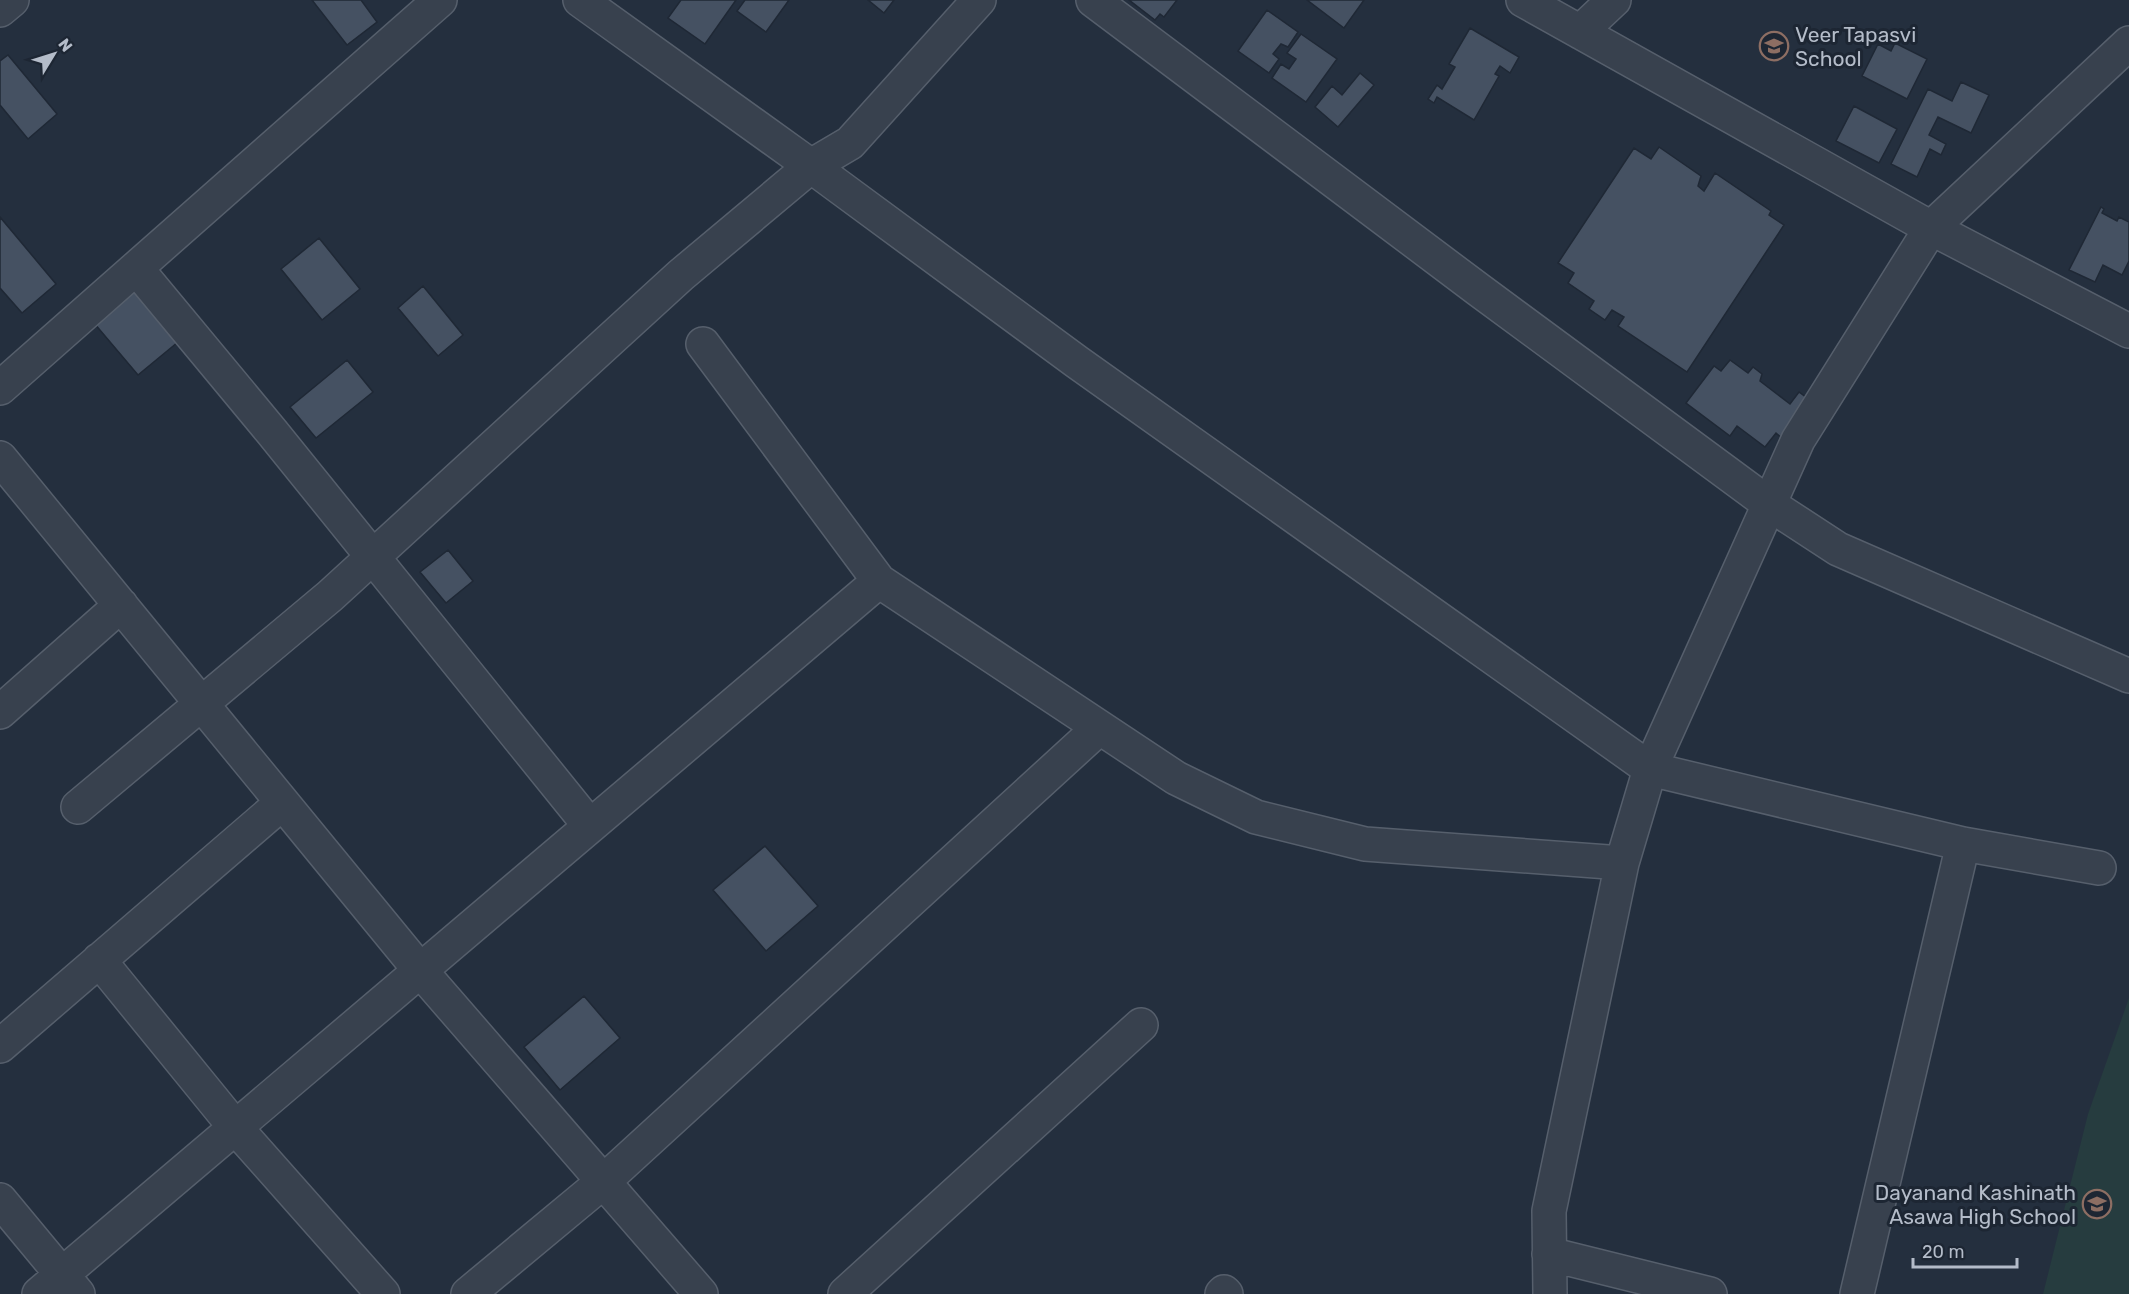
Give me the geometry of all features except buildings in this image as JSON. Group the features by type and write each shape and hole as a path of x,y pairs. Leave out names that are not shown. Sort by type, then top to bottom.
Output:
{"street":[{"path":"0,10 12,0"},
{"path":"0,388 440,0"},
{"path":"580,0 1068,355 1650,770 1963,844 2099,867"},
{"path":"78,807 330,596 681,275 811,166 850,143 979,0"},
{"path":"1093,0 1769,504 1838,549 2129,676"},
{"path":"1522,0 1931,228 2129,331"},
{"path":"1580,32 1614,0"},
{"path":"1550,1294 1549,1210 1622,863 1650,770 1798,440 1931,228 2129,43"},
{"path":"136,268 272,432 590,825"},
{"path":"703,344 879,581 1176,778 1256,817 1365,844 1622,863"},
{"path":"0,458 419,969 701,1294"},
{"path":"0,1200 59,1288 235,1127 879,581"},
{"path":"0,712 121,605"},
{"path":"468,1294 604,1181 1099,728"},
{"path":"0,1046 282,803"},
{"path":"1857,1294 1963,844"},
{"path":"99,960 235,1127 383,1294"},
{"path":"845,1294 1141,1025"},
{"path":"1550,1254 1710,1294"}],"green space":[{"name":"Dayanand Kashinath Asawa High School","path":"2129,998 2129,1294 2043,1294 2088,1114"}],"place":[{"name":"Veer Tapasvi School","path":"1774,46"},
{"name":"Dayanand Kashinath Asawa High School","path":"2097,1204"}]}
